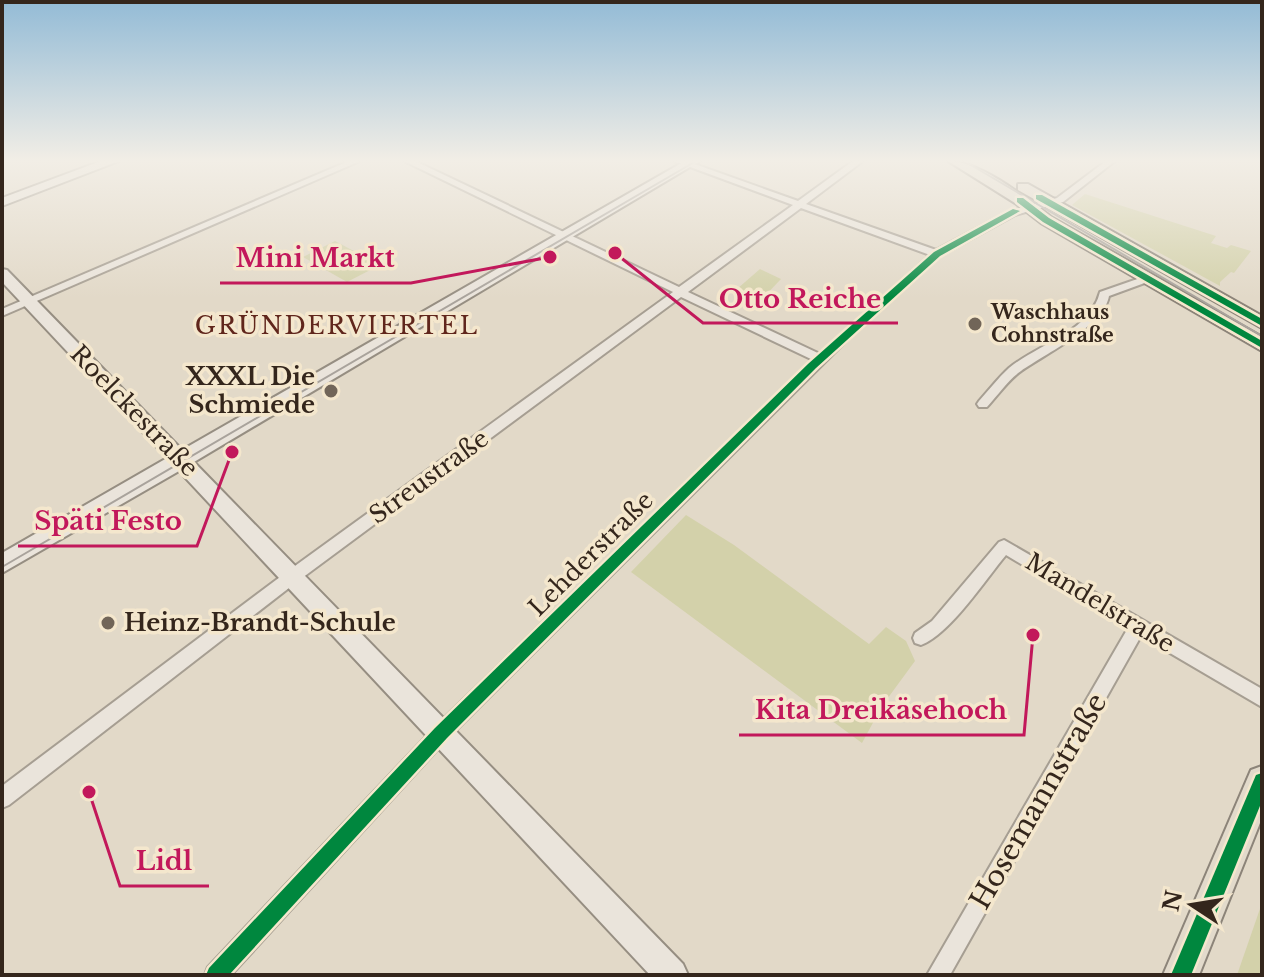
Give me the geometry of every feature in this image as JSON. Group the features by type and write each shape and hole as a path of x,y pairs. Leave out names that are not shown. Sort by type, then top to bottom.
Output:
{"main road":[{"path":"1056,207 1262,323"},
{"path":"1030,208 1262,345"},
{"path":"1181,975 1262,781"}],"street":[{"path":"2,313 251,207"},
{"path":"502,207 820,359"},
{"path":"2,564 614,207"},
{"name":"Streustraße","path":"2,798 293,576 797,207"},
{"path":"803,207 937,254"},
{"name":"Lehderstraße","path":"216,975 441,733 820,359 937,254 1012,212 1037,207"},
{"name":"Roelckestraße","path":"2,273 672,975"},
{"path":"983,404 1014,370 1079,329 1104,300 1104,294 1146,279"},
{"name":"Mandelstraße","path":"921,638 938,626 1004,546 1262,699"},
{"name":"Hosemannstraße","path":"938,975 1138,626"}],"shaded area":[{"path":"1075,207 1124,207 1216,236 1211,243 1251,251 1234,273 1231,272 1220,282 1220,286"},
{"path":"335,241 380,265 347,282 303,257"},
{"path":"760,269 781,279 760,301 737,289"},
{"path":"686,515 734,545 869,644 886,627 906,641 915,661 882,706 862,743 631,572"},
{"path":"1262,903 1262,975 1237,975"}],"tram line":[{"path":"2,567 618,207"},
{"path":"1042,207 1262,336"}],"cycle path":[{"path":"1029,207 1046,220 1262,345"},
{"path":"1056,207 1262,323"},
{"path":"216,975 441,733 812,366 937,254 1016,211"},
{"path":"1181,975 1262,781"}],"place":[{"name":"Otto Reiche","path":"615,253"},
{"name":"Mini Markt","path":"550,257"},
{"name":"Waschhaus Cohnstraße","path":"975,324"},
{"name":"XXXL Die Schmiede","path":"331,391"},
{"name":"Späti Festo","path":"232,452"},
{"name":"Heinz-Brandt-Schule","path":"108,623"},
{"name":"Kita Dreikäsehoch","path":"1033,635"},
{"name":"Lidl","path":"89,792"}],"district":[{"name":"GRÜNDERVIERTEL","path":"337,326"}]}
